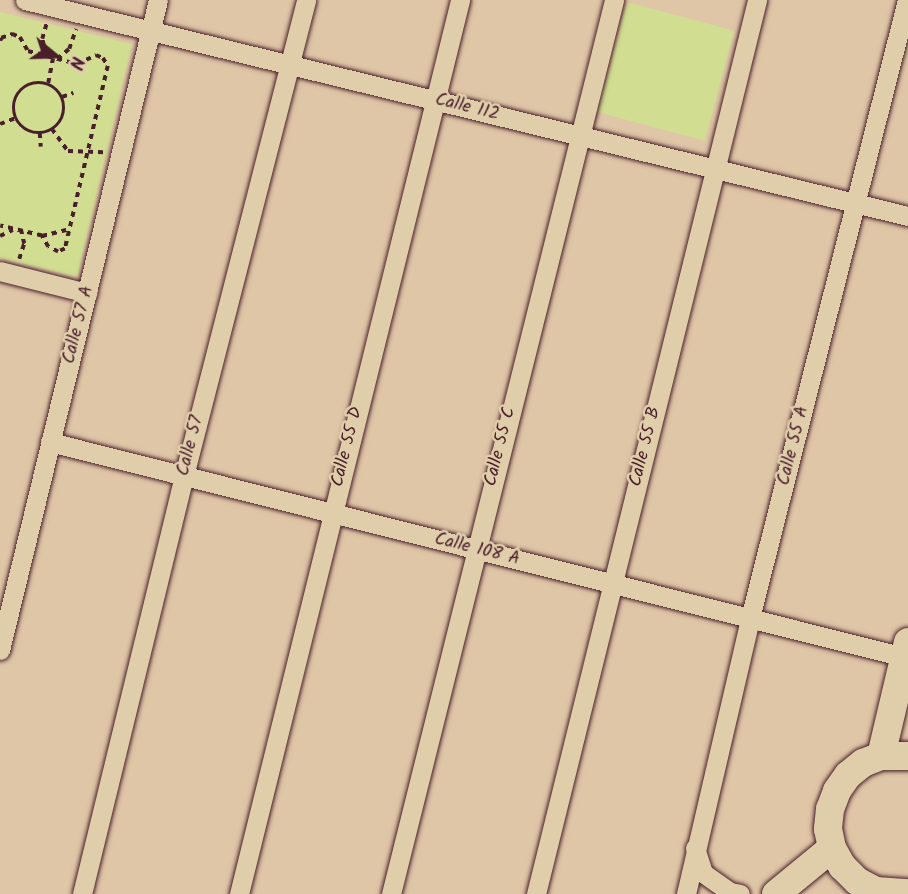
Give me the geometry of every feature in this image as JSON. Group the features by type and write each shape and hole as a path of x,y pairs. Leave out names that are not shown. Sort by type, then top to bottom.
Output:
{"main road":[{"path":"906,650 895,756 856,769 836,791 830,809 828,829 832,848 842,866 857,881 876,891 908,893"},
{"path":"776,894 832,848"}],"street":[{"name":"Calle 112","path":"25,0 908,216"},
{"name":"Calle 57 A","path":"0,650 158,0"},
{"name":"Calle 57","path":"82,894 184,476 306,0"},
{"name":"Calle 55 D","path":"239,894 433,100 460,0"},
{"name":"Calle 55 C","path":"391,894 614,0"},
{"name":"Calle 55 B","path":"536,894 757,0"},
{"name":"Calle 55 A","path":"686,894 750,618 907,0"},
{"path":"7,273 87,293"},
{"name":"Calle 108 A","path":"50,442 750,618 906,650"},
{"path":"695,848 703,873 730,892 740,894"}],"path":[{"path":"46,56 42,39 51,6"},
{"path":"48,84 55,59 69,48 80,13"},
{"path":"0,41 12,34 20,37 28,51 77,64 96,55 103,58 108,66 65,249 58,252 48,247 43,236"},
{"path":"32,83 48,84 62,98 62,118 52,129 40,133 27,130 16,118 15,101 18,93 32,83"},
{"path":"62,98 73,93"},
{"path":"0,124 16,118"},
{"path":"52,129 68,151 88,151"},
{"path":"40,133 41,147"},
{"path":"0,226 43,236 70,229"},
{"path":"0,236 15,229"},
{"path":"7,273 24,244 21,231"}],"green space":[{"path":"627,2 734,31 705,141 597,112"},
{"path":"0,12 132,44 77,277 0,258"}]}
